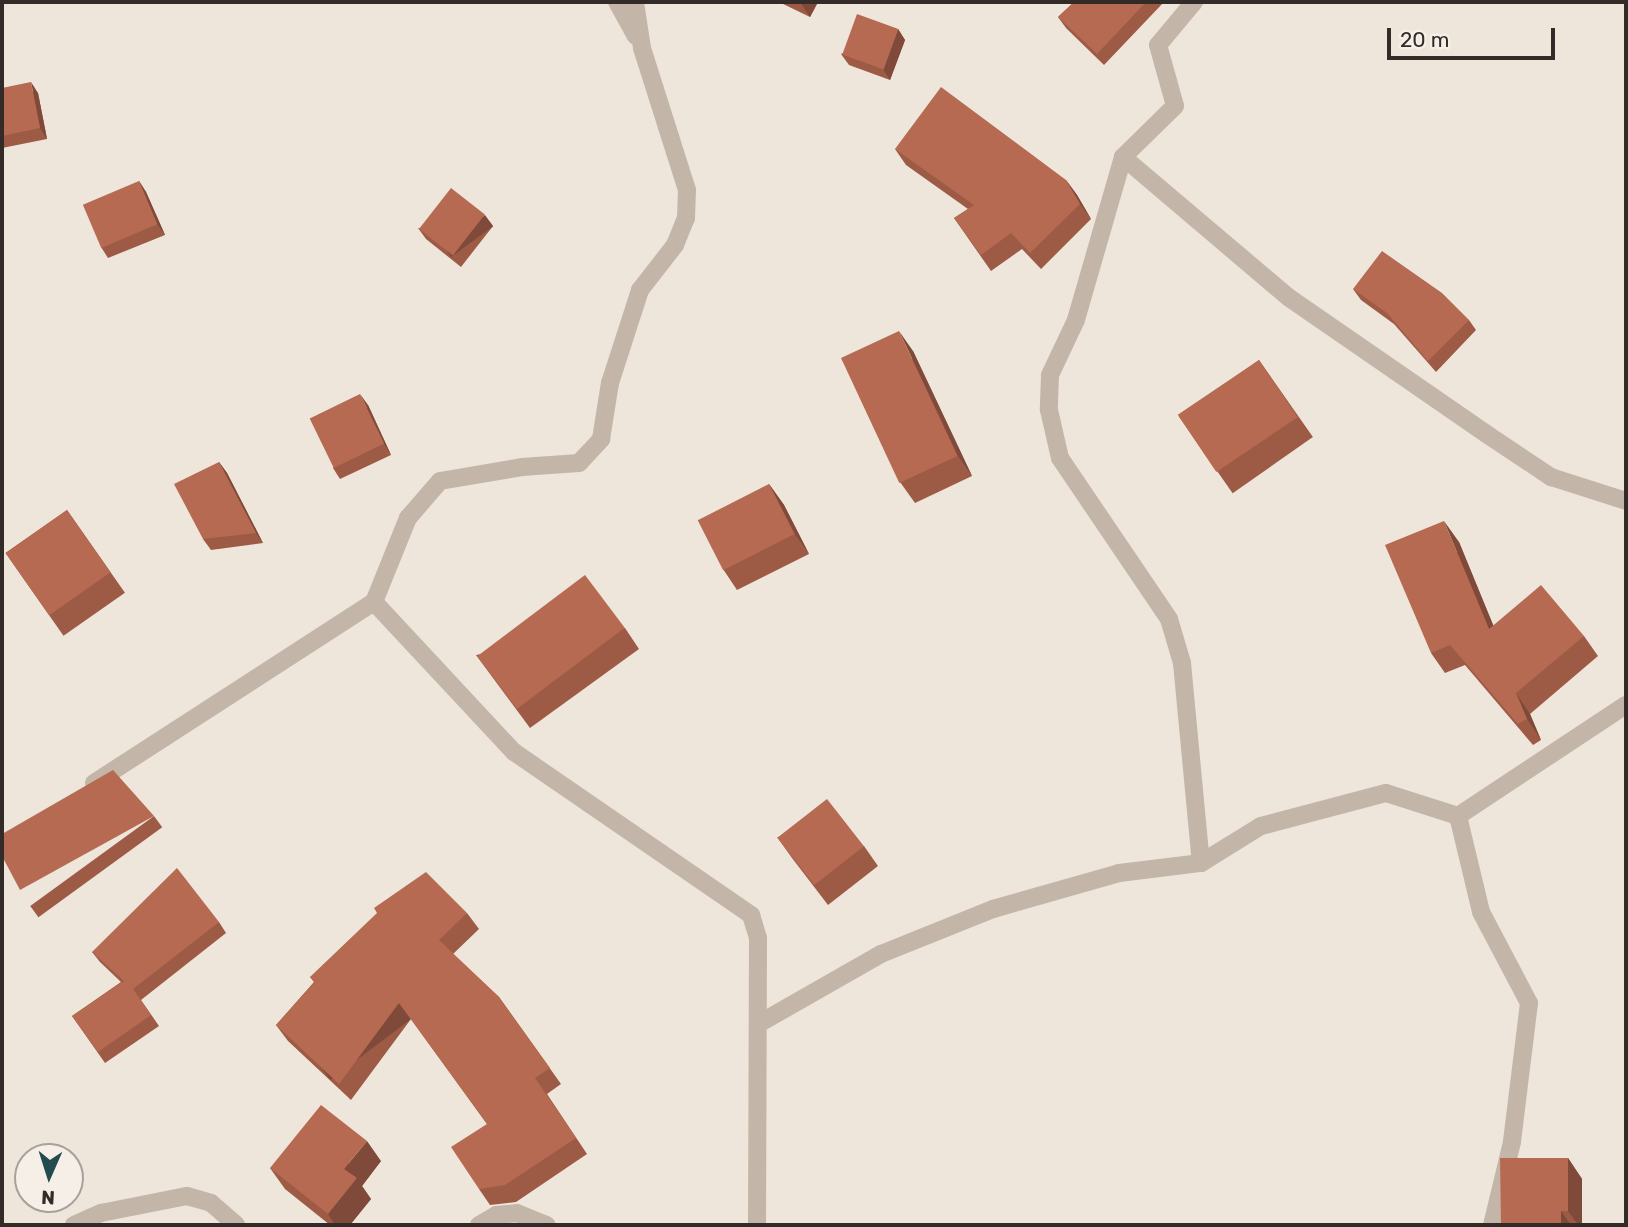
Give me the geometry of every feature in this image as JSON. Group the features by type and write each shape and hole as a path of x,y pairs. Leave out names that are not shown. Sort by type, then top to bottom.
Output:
{"street":[{"path":"617,2 642,48"},
{"path":"76,795 374,602 408,519 440,481 522,467 579,463 601,439 610,383 640,290 675,245 686,218 687,190 642,48 635,2"},
{"path":"1194,2 1158,45 1175,106 1123,157 1076,320 1049,375 1049,410 1060,458 1168,619 1182,663 1201,863"},
{"path":"1123,157 1288,297 1488,435 1551,477 1626,501"},
{"path":"374,602 514,752 751,915 758,938 760,1023 757,1225"},
{"path":"1458,817 1626,705"},
{"path":"760,1023 881,954 993,909 1119,873 1201,863 1261,826 1385,793 1458,817"},
{"path":"1458,817 1481,912 1529,1003 1512,1142 1492,1225"},
{"path":"74,1225 101,1213 187,1196 211,1203 236,1225"},
{"path":"479,1225 496,1215 517,1213 547,1225"}],"building":[{"path":"1074,2 1146,2 1097,54 1058,17"},
{"path":"857,14 898,29 884,69 842,54"},
{"path":"31,82 40,128 2,136 2,88"},
{"path":"941,87 1066,180 1080,204 1030,253 1011,233 981,255 954,218 974,205 895,149"},
{"path":"139,181 157,224 101,248 83,205"},
{"path":"451,188 485,214 453,255 419,229"},
{"path":"1382,251 1442,293 1469,320 1428,361 1387,313 1353,289"},
{"path":"899,331 957,456 899,483 841,358"},
{"path":"1259,360 1298,417 1216,472 1178,415"},
{"path":"360,394 384,443 334,468 310,419"},
{"path":"219,462 256,533 203,539 174,484"},
{"path":"769,484 794,534 723,570 698,520"},
{"path":"67,510 111,572 49,615 6,553"},
{"path":"1444,521 1489,629 1541,585 1584,636 1516,693 1527,719 1518,724 1450,645 1431,653 1385,545"},
{"path":"585,575 625,628 517,709 477,656"},
{"path":"113,770 154,816 20,890 2,856 2,834"},
{"path":"827,799 864,846 814,885 777,838"},
{"path":"177,868 219,922 133,989 151,1015 98,1052 72,1016 124,981 92,952"},
{"path":"426,872 467,913 439,940 499,997 550,1068 535,1078 576,1138 505,1185 479,1189 451,1147 487,1124 399,1003 339,1084 276,1025 315,982 310,977 377,913 374,908"},
{"path":"321,1105 367,1141 344,1169 357,1178 328,1214 270,1168"},
{"path":"1500,1158 1568,1158 1568,1211 1561,1211 1561,1225 1501,1225"}]}
